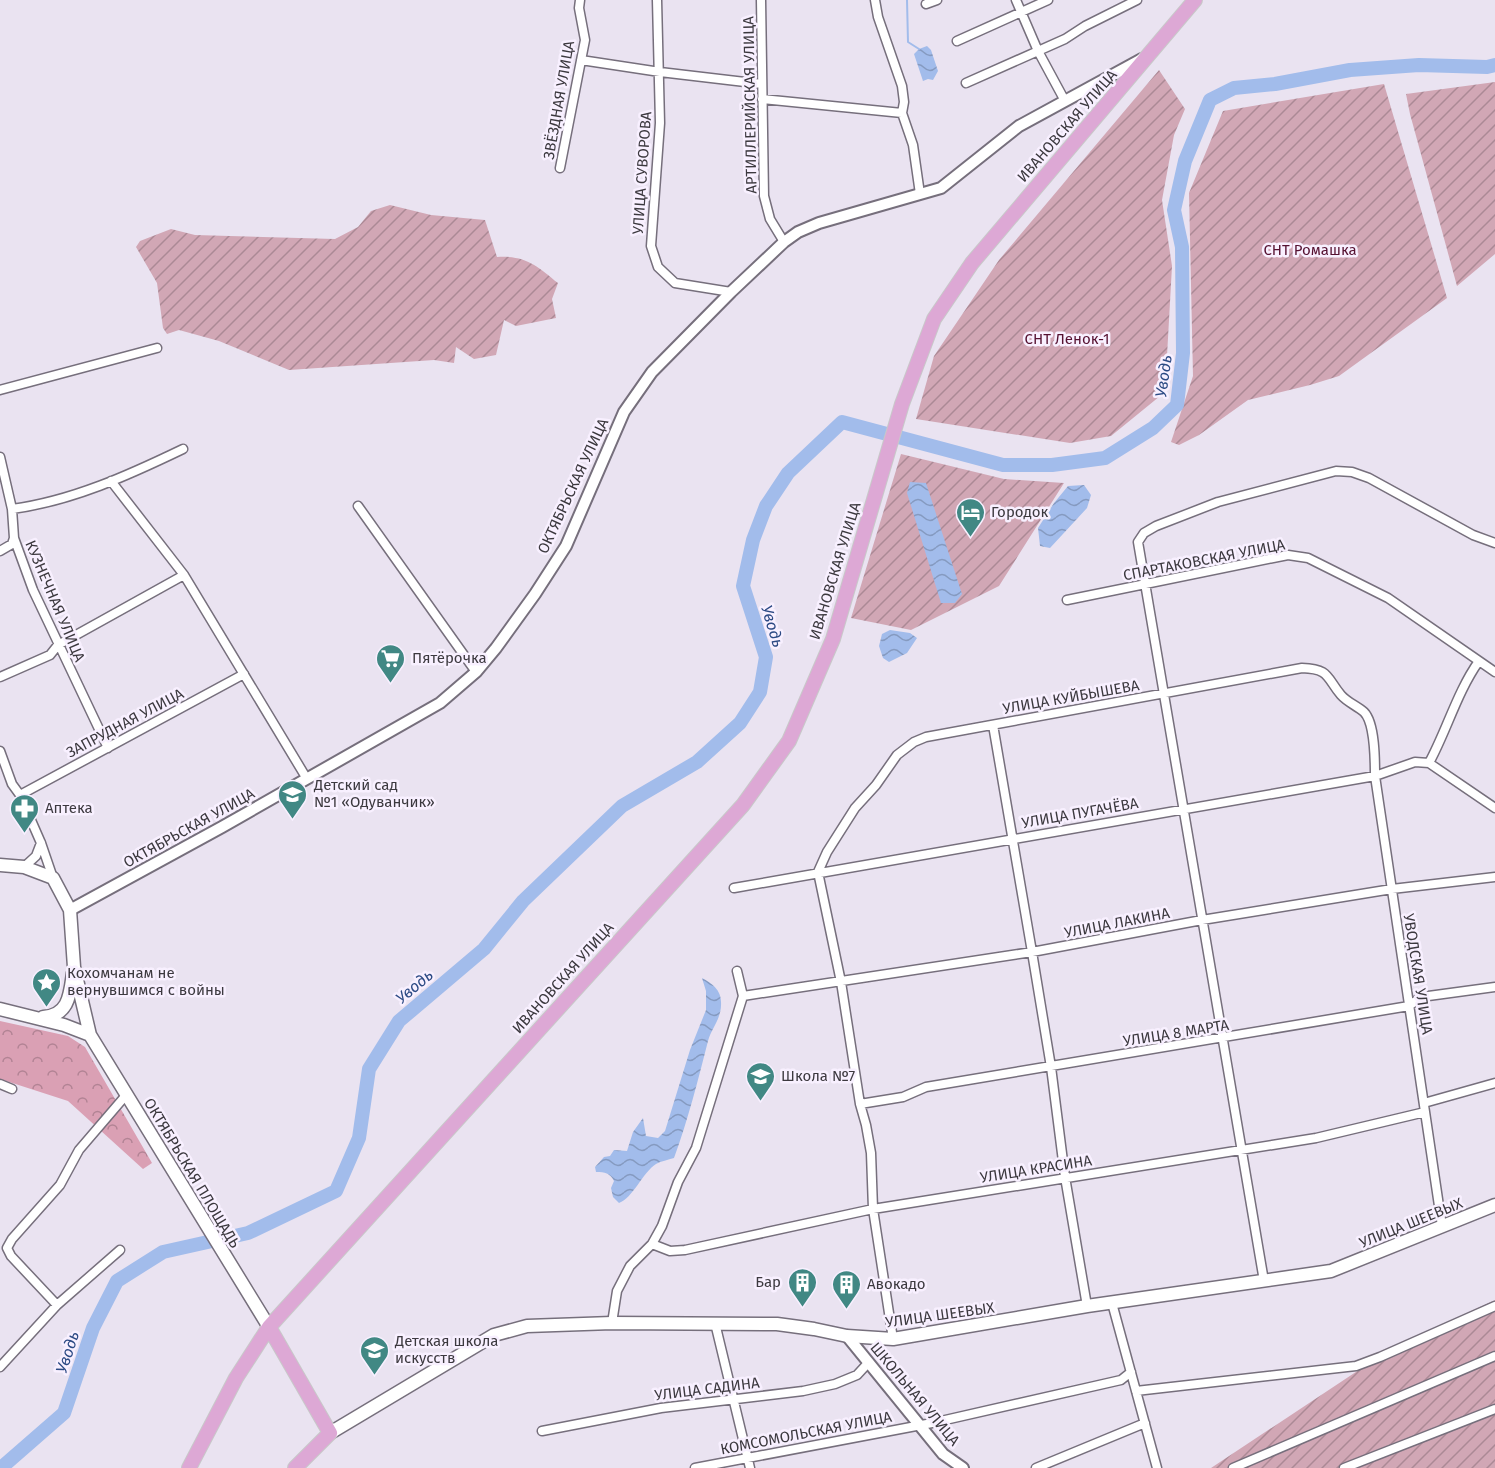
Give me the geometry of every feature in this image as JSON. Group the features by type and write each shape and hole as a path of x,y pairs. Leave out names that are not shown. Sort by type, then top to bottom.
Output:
{"main road":[{"name":"ИВАНОВСКАЯ УЛИЦА","path":"189,1468 236,1378 269,1327 749,797 789,741 833,639 902,404 934,319 972,263 1150,54 1188,3"},
{"path":"0,865 24,867 53,878 70,910 74,967 68,1000 58,1014 36,1017"},
{"name":"ОКТЯБРЬСКАЯ ПЛОЩАДЬ","path":"74,967 90,1035 269,1327"},
{"path":"0,1009 36,1017 90,1035"},
{"name":"УЛИЦА ШЕЕВЫХ","path":"330,1433 494,1335 527,1326 612,1323 794,1325 848,1336 893,1339 1087,1306 1331,1271 1495,1205"},
{"path":"269,1327 330,1433 295,1468"}],"street":[{"name":"ЗВЁЗДНАЯ УЛИЦА","path":"560,168 585,40 579,8 580,0"},
{"name":"УЛИЦА СУВОРОВА","path":"657,0 660,123 651,246 658,267 675,283 731,292"},
{"name":"АРТИЛЛЕРИЙСКАЯ УЛИЦА","path":"760,0 764,196 770,219 784,242"},
{"path":"875,0 878,17 902,86 904,102 902,113 913,145 920,194"},
{"path":"926,4 937,0"},
{"path":"1016,0 1038,51 1065,101"},
{"path":"957,41 1048,0"},
{"path":"966,83 1065,39 1137,0"},
{"name":"ОКТЯБРЬСКАЯ УЛИЦА","path":"70,910 440,703 476,672 536,594 566,546 624,412 652,372 784,242 798,232 819,223 941,188 1019,126 1150,54"},
{"path":"581,60 762,84"},
{"path":"762,99 902,113"},
{"path":"0,390 157,348"},
{"path":"12,509 42,505 111,481 141,470 183,449"},
{"name":"КУЗНЕЧНАЯ УЛИЦА","path":"0,457 12,509 14,538 33,590 108,748"},
{"path":"1264,1281 1138,542 1144,533 1156,526 1218,502 1336,471 1352,472 1369,478 1473,535 1495,543"},
{"path":"111,481 183,575 307,779"},
{"path":"358,506 476,672"},
{"path":"0,551 12,544 14,538"},
{"name":"СПАРТАКОВСКАЯ УЛИЦА","path":"1067,600 1288,555 1308,558 1388,598 1495,672"},
{"path":"0,677 50,655 58,645 183,575"},
{"path":"1479,661 1469,675 1429,763 1495,808"},
{"name":"УЛИЦА КУЙБЫШЕВА","path":"818,872 827,852 855,807 876,785 897,755 914,742 926,737 1302,668 1317,669 1330,677 1342,696 1365,713 1371,725"},
{"name":"ЗАПРУДНАЯ УЛИЦА","path":"20,795 244,674"},
{"path":"993,725 1051,1067 1065,1177 1087,1306"},
{"name":"УВОДСКАЯ УЛИЦА","path":"1371,725 1375,776 1442,1226"},
{"path":"0,752 12,784 20,795 41,843 53,878"},
{"name":"УЛИЦА ПУГАЧЁВА","path":"734,888 1375,776 1415,762 1429,763"},
{"path":"24,867 36,856 41,843"},
{"path":"818,872 841,982 860,1104 871,1154 873,1209 893,1339"},
{"name":"УЛИЦА ЛАКИНА","path":"743,996 1032,952 1203,920 1392,889 1495,877"},
{"path":"612,1323 617,1291 630,1266 652,1244 662,1226 678,1182 696,1148 743,996 737,971"},
{"name":"УЛИЦА 8 МАРТА","path":"860,1104 903,1097 926,1087 1223,1039 1409,1006 1421,998 1495,987"},
{"name":"УЛИЦА КРАСИНА","path":"652,1244 670,1251 685,1250 873,1209 1316,1138 1424,1108 1495,1083"},
{"path":"0,1084 12,1089"},
{"path":"57,1305 11,1256 7,1248 12,1239 60,1185 79,1150 127,1094"},
{"path":"0,1368 57,1305 120,1250"},
{"path":"1112,1303 1157,1468"},
{"path":"1136,1391 1356,1366 1495,1306"},
{"path":"715,1323 749,1464"},
{"name":"ШКОЛЬНАЯ УЛИЦА","path":"848,1336 944,1454 963,1468"},
{"path":"1233,1468 1495,1356"},
{"name":"УЛИЦА САДИНА","path":"542,1431 661,1408 734,1400 835,1384 857,1375 869,1362"},
{"name":"КОМСОМОЛЬСКАЯ УЛИЦА","path":"695,1468 749,1464 1121,1380 1131,1372"},
{"path":"1344,1468 1495,1409"},
{"path":"1036,1468 1145,1423"}],"green space":[{"name":"СНТ Ленок-1","path":"1159,70 1185,109 1174,135 1162,200 1172,266 1165,392 1111,436 1070,443 916,419 934,356 999,260"},
{"path":"1495,82 1495,254 1457,286 1406,94"},
{"name":"СНТ Ромашка","path":"1384,84 1447,298 1339,376 1248,400 1199,435 1179,445 1171,442 1193,376 1189,193 1223,111"},
{"path":"390,205 431,215 485,220 497,257 524,260 558,283 552,299 556,318 516,326 504,320 496,355 474,359 456,347 454,363 434,360 289,370 219,341 179,330 167,334 163,328 157,283 136,247 140,241 171,229 195,235 335,239 358,227 371,211"},
{"path":"901,454 1004,479 1064,483 999,586 911,630 851,618"},
{"path":"0,1021 68,1036 85,1047 152,1163 143,1169 68,1101 0,1079"},
{"path":"1495,1300 1495,1468 1211,1468 1392,1348"}],"water":[{"path":"927,46 931,50 938,71 933,80 923,81 914,54"},
{"path":"910,482 926,483 962,594 955,603 941,603 907,493"},
{"path":"1084,485 1091,495 1087,508 1050,548 1040,546 1038,528 1054,503 1068,486"},
{"path":"890,630 910,633 917,638 907,653 889,662 883,658 879,646 882,634"},
{"path":"702,978 718,990 721,1008 708,1041 674,1158 651,1168 629,1196 619,1203 613,1197 611,1188 614,1181 611,1176 596,1172 595,1167 604,1157 610,1156 614,1150 627,1151 633,1132 643,1118 646,1136 658,1138 665,1131 690,1050 706,1010 706,991"}],"waterway":[{"path":"907,0 908,42 919,49"},
{"name":"Уводь","path":"1,1468 64,1413 93,1328 117,1281 163,1252 248,1233 336,1191 359,1138 369,1069 399,1021 484,949 523,901 622,806 697,762 740,723 760,692 766,657 743,586 753,540 766,506 788,473 842,422 1003,465 1052,465 1105,458 1153,428 1177,405 1183,353 1182,247 1174,210 1185,161 1210,100 1234,88 1275,84 1350,70 1419,65 1487,67 1495,65"}],"place":[{"name":"Городок","path":"970,538"},
{"name":"Пятёрочка","path":"391,684"},
{"name":"Детский сад №1 «Одуванчик»","path":"293,820"},
{"name":"Аптека","path":"24,834"},
{"name":"Кохомчанам не вернувшимся с войны","path":"46,1008"},
{"name":"Школа №7","path":"760,1102"},
{"name":"Бар","path":"802,1308"},
{"name":"Авокадо","path":"846,1310"},
{"name":"Детская школа искусств","path":"374,1376"}]}
